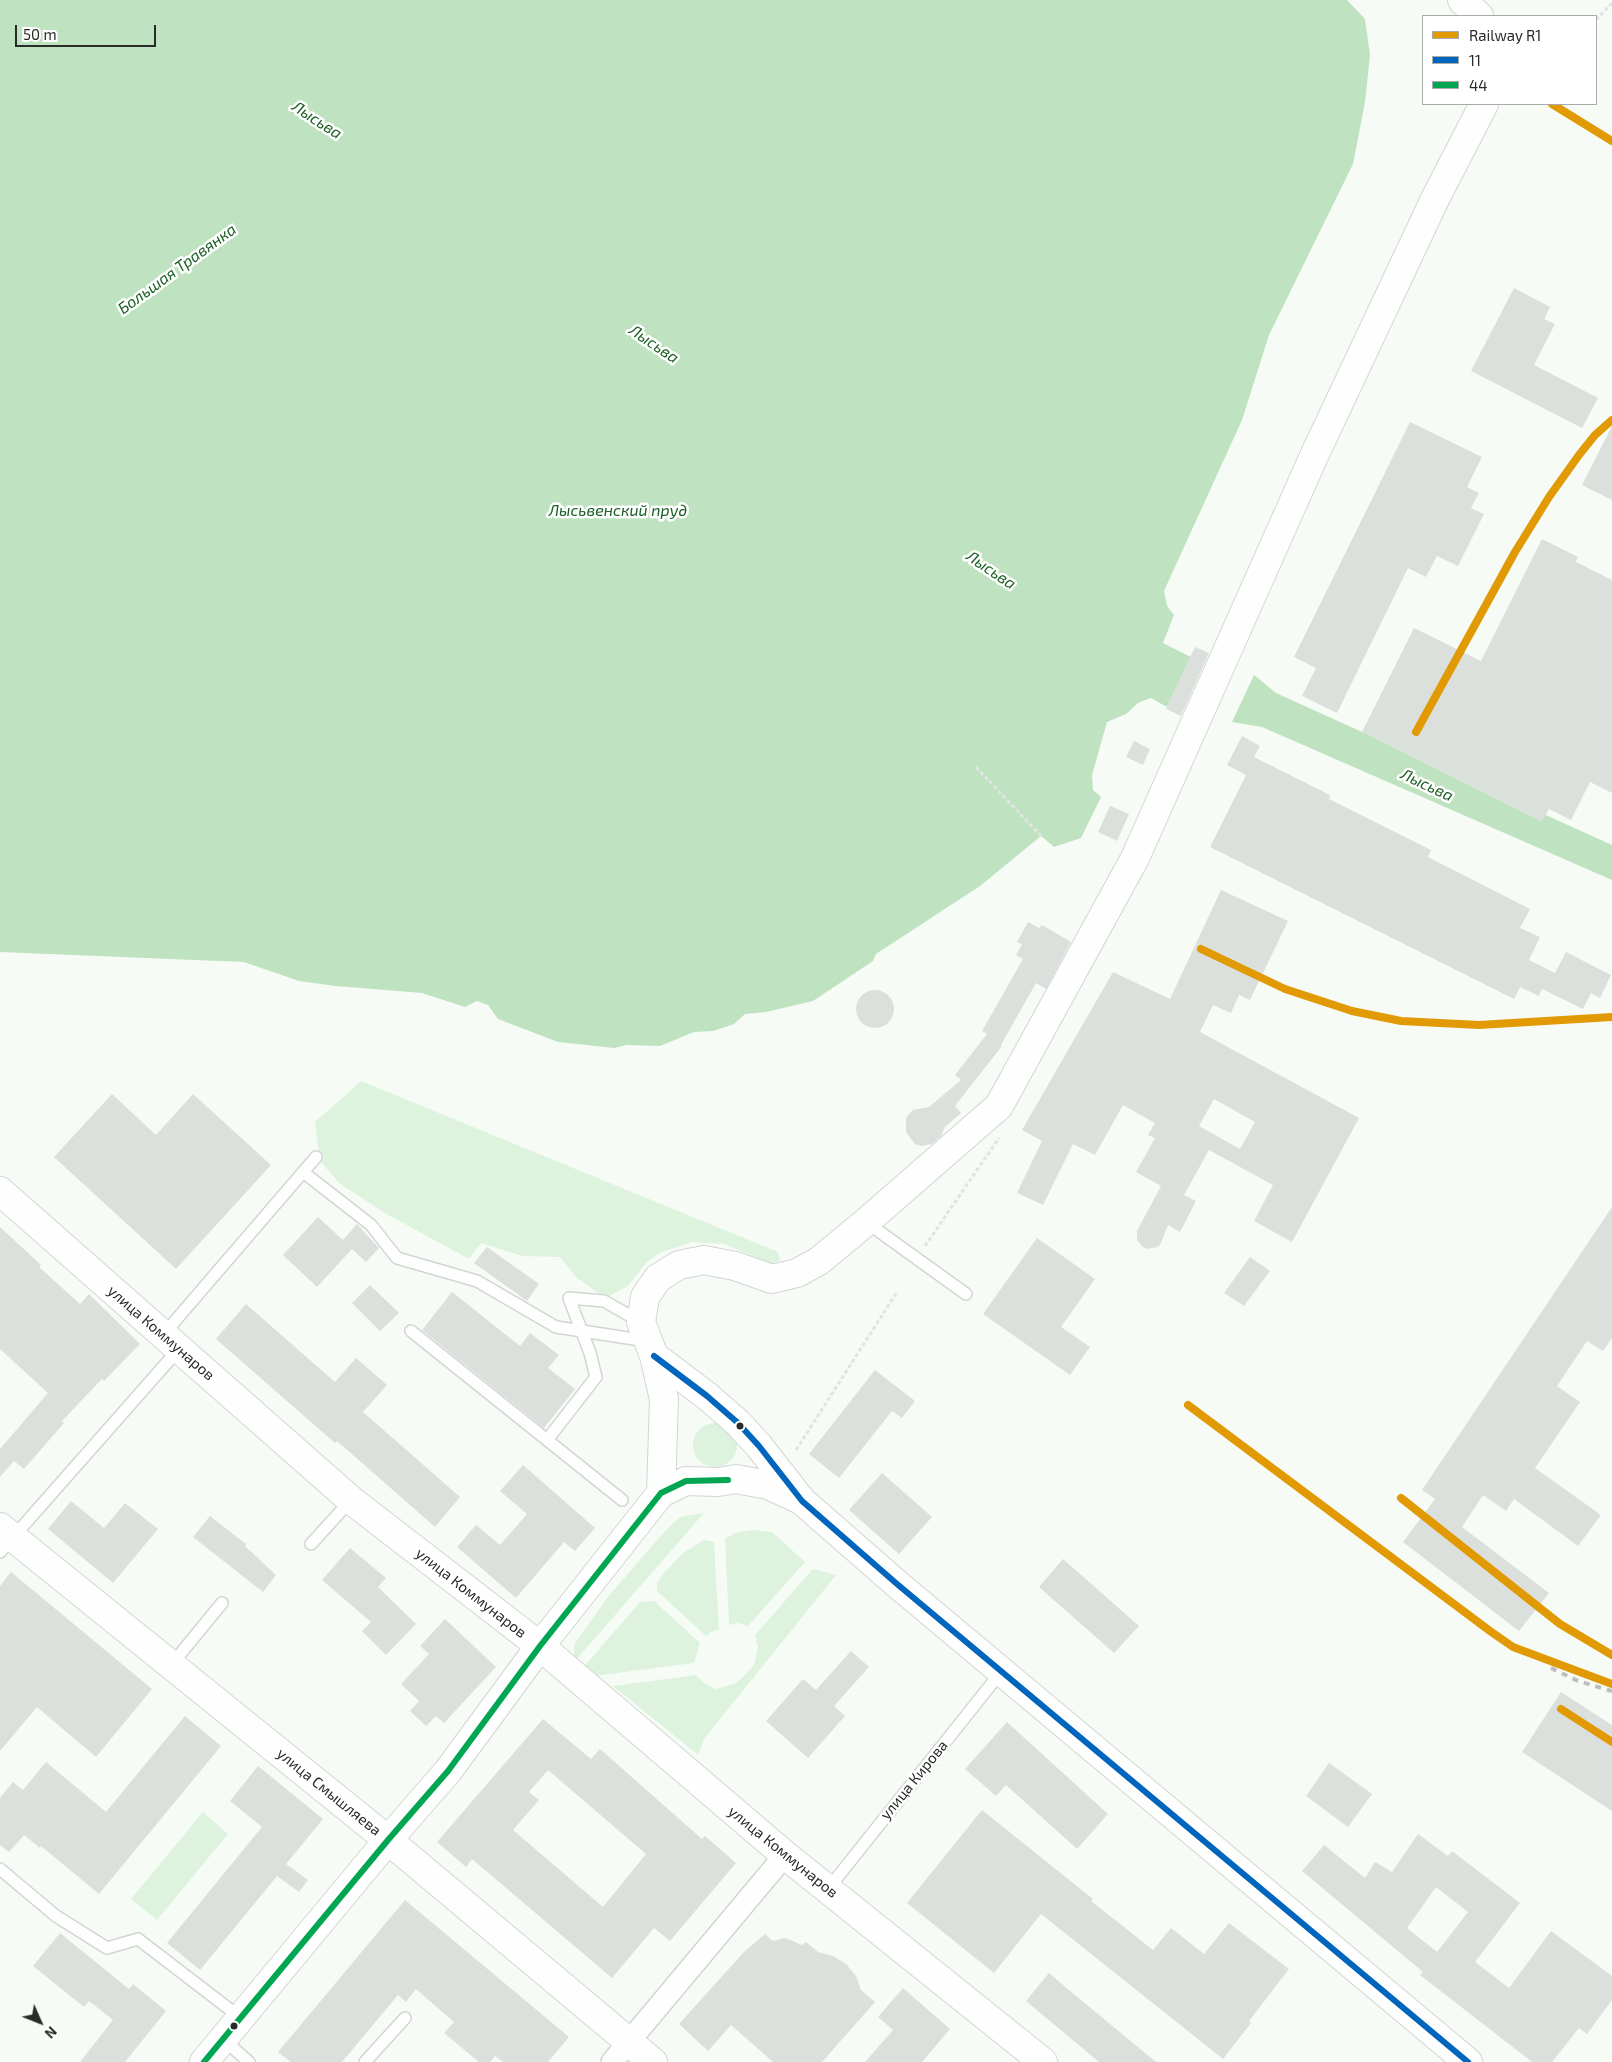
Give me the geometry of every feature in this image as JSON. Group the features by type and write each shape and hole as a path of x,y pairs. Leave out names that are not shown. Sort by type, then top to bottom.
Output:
{"street":[{"path":"1462,0 1478,15"},
{"path":"661,1493 664,1399 647,1340 645,1297 658,1278 679,1265 704,1260 735,1266 772,1279 796,1273 819,1261 999,1106 1135,858 1314,456 1434,199 1483,105"},
{"name":"улица Коммунаров","path":"0,1191 350,1500 540,1646 785,1856 1043,2062"},
{"path":"647,1340 738,1423 759,1446 802,1501 1001,1672 1468,2062"},
{"path":"204,2062 388,1840 448,1771 540,1646 661,1493 686,1481 718,1482 736,1479 768,1485 802,1501"},
{"name":"улица Смышляева","path":"4,1539 172,1664 388,1840 621,2052 653,2062"},
{"path":"621,2052 785,1856"}],"lane":[{"path":"4,1539 171,1342 316,1157"},
{"path":"303,1172 371,1225 397,1258 477,1281 556,1327 647,1340"},
{"path":"866,1222 966,1294"},
{"path":"547,1440 596,1377 582,1331 569,1298 604,1301 647,1340"},
{"path":"411,1331 622,1500"},
{"path":"311,1544 350,1500"},
{"path":"172,1664 222,1603"},
{"name":"улица Кирова","path":"828,1889 1001,1672"},
{"path":"0,1868 56,1916 107,1948 138,1938 241,2018"},
{"path":"365,2062 405,2018"},
{"path":"223,2039 249,2062"}],"path":[{"path":"1597,19 1612,3"},
{"path":"976,767 1041,836"},
{"path":"796,1450 897,1292"}],"shaded area":[{"path":"361,1081 778,1252 780,1260 772,1264 724,1244 692,1242 659,1253 646,1263 628,1286 605,1298 576,1277 560,1257 522,1256 481,1243 469,1259 385,1213 340,1184 320,1161 315,1122"},
{"path":"715,1423 727,1427 733,1433 737,1445 733,1457 727,1463 715,1467 703,1463 697,1457 693,1445 697,1433 703,1427"},
{"path":"704,1513 574,1662 574,1645 607,1598 665,1531 680,1517"},
{"path":"753,1530 772,1532 805,1562 748,1626 738,1623 729,1625 725,1538 735,1533"},
{"path":"704,1540 714,1542 719,1629 706,1636 657,1591 657,1584 663,1574 683,1553"},
{"path":"813,1569 836,1575 704,1739 698,1755 613,1686 696,1675 705,1684 716,1689 734,1684 754,1665 758,1647 755,1635"},
{"path":"654,1601 700,1643 694,1663 586,1677 581,1670 640,1602"},
{"path":"203,1812 228,1834 157,1920 131,1899"}],"water":[{"name":"Лысьвенский пруд","path":"0,0 1347,0 1365,19 1370,55 1365,102 1353,164 1269,335 1242,420 1164,591 1167,606 1174,615 1163,643 1191,657 1167,707 1151,698 1138,703 1126,714 1107,722 1092,775 1093,790 1101,797 1081,838 1054,847 1041,836 980,886 876,954 873,961 813,1001 766,1012 745,1014 734,1024 713,1031 694,1032 660,1046 627,1045 614,1048 558,1042 498,1019 488,1005 477,1001 465,1007 422,993 299,981 244,962 0,952"},
{"name":"Лысьва","path":"1254,675 1276,693 1612,845 1612,880 1262,727 1232,722"}],"building":[{"path":"1514,288 1550,307 1544,319 1555,324 1534,365 1598,398 1582,428 1471,371"},
{"path":"1410,422 1482,457 1467,487 1479,493 1471,508 1484,514 1458,566 1437,556 1426,577 1408,568 1337,713 1302,696 1316,668 1294,657"},
{"path":"1612,426 1612,500 1582,485"},
{"path":"1542,539 1578,557 1576,562 1612,580 1612,793 1590,782 1571,820 1549,809 1542,822 1362,732 1414,628 1481,661"},
{"path":"1195,647 1209,653 1181,716 1166,709"},
{"path":"1242,736 1260,746 1254,757 1330,795 1329,799 1431,850 1428,857 1530,909 1520,928 1540,937 1529,960 1555,973 1566,952 1611,975 1600,998 1591,993 1583,1009 1542,989 1539,996 1520,987 1514,999 1210,847 1246,775 1227,765"},
{"path":"1134,741 1150,749 1143,765 1126,757"},
{"path":"1110,806 1129,814 1117,841 1098,832"},
{"path":"1221,890 1288,921 1250,1000 1239,995 1231,1013 1213,1005 1200,1032 1359,1118 1292,1242 1254,1221 1273,1185 1209,1150 1184,1195 1196,1201 1180,1232 1168,1225 1160,1245 1148,1249 1143,1247 1137,1240 1137,1231 1161,1186 1136,1172 1155,1138 1148,1135 1155,1123 1123,1105 1095,1155 1073,1144 1043,1205 1017,1193 1042,1141 1022,1130 1113,972 1170,999","holes":["1214,1099 1255,1122 1240,1149 1199,1126"]},
{"path":"1028,922 1039,928 1042,925 1071,942 1046,989 1036,983 1002,1046 955,1106 961,1113 945,1127 941,1136 932,1144 921,1146 915,1144 906,1132 906,1118 913,1110 929,1107 961,1080 955,1075 987,1034 982,1031 1023,959 1016,955 1022,944 1017,942"},
{"path":"875,990 889,995 894,1009 889,1023 875,1028 861,1023 856,1009 861,995"},
{"path":"112,1094 156,1135 193,1094 271,1165 176,1269 54,1157"},
{"path":"1612,1207 1612,1338 1603,1351 1587,1341 1557,1386 1580,1402 1535,1468 1601,1515 1578,1546 1514,1499 1506,1511 1483,1495 1462,1527 1549,1593 1519,1631 1403,1542 1435,1499 1422,1490"},
{"path":"318,1217 343,1240 357,1224 379,1248 366,1262 352,1249 317,1287 283,1255"},
{"path":"0,1227 41,1265 39,1267 80,1304 89,1294 140,1344 104,1381 102,1379 62,1421 64,1423 24,1469 14,1461 0,1477 0,1449 48,1393 0,1349"},
{"path":"1037,1238 1095,1279 1061,1327 1090,1347 1070,1375 983,1314"},
{"path":"487,1247 539,1284 527,1301 474,1263"},
{"path":"1250,1257 1270,1271 1244,1306 1224,1293"},
{"path":"370,1285 399,1313 380,1331 352,1303"},
{"path":"452,1292 520,1346 530,1333 559,1355 548,1368 575,1389 544,1428 422,1330"},
{"path":"246,1304 335,1382 356,1358 387,1385 363,1412 460,1497 435,1527 216,1339"},
{"path":"875,1370 915,1401 902,1418 892,1411 839,1478 809,1454"},
{"path":"523,1465 595,1528 575,1551 564,1542 516,1598 457,1547 476,1525 500,1545 527,1514 500,1491"},
{"path":"882,1473 932,1517 899,1554 849,1510"},
{"path":"71,1501 104,1528 125,1503 158,1529 113,1583 48,1529"},
{"path":"210,1516 246,1544 245,1546 276,1575 263,1592 193,1537"},
{"path":"350,1548 386,1578 378,1587 416,1624 386,1655 362,1631 371,1622 322,1580"},
{"path":"1063,1559 1139,1626 1114,1653 1039,1587"},
{"path":"11,1572 152,1689 96,1757 37,1707 0,1751 0,1586"},
{"path":"445,1619 496,1667 444,1723 436,1716 426,1726 410,1711 419,1701 401,1684 429,1654 420,1646"},
{"path":"851,1651 869,1667 834,1706 845,1716 808,1758 766,1721 803,1679 816,1690"},
{"path":"1561,1692 1612,1725 1612,1811 1522,1752"},
{"path":"185,1716 221,1746 99,1894 41,1846 40,1848 24,1835 9,1852 0,1845 0,1798 13,1782 23,1790 46,1762 106,1812"},
{"path":"543,1719 591,1759 600,1749 702,1839 705,1836 736,1863 670,1941 654,1928 612,1978 472,1859 466,1867 437,1842","holes":["548,1770 646,1854 603,1907 513,1830 539,1800 529,1792"]},
{"path":"1007,1722 1108,1814 1077,1849 1006,1785 996,1796 965,1769"},
{"path":"1329,1763 1372,1794 1348,1827 1306,1796"},
{"path":"258,1766 323,1819 286,1864 308,1880 299,1892 277,1876 200,1970 167,1943 262,1827 230,1801"},
{"path":"982,1810 1153,1950 1171,1928 1204,1954 1229,1923 1289,1969 1249,2021 1251,2023 1223,2059 1041,1914 994,1973 907,1903"},
{"path":"1418,1834 1448,1856 1452,1851 1520,1903 1475,1962 1509,1988 1551,1931 1612,1976 1612,2000 1587,2034 1579,2028 1552,2062 1532,2062 1420,1975 1423,1972 1302,1871 1324,1845 1365,1878 1375,1862 1392,1872","holes":["1436,1887 1468,1912 1437,1952 1407,1928"]},
{"path":"405,1900 569,2037 548,2062 503,2062 495,2056 490,2062 479,2062 444,2033 454,2022 416,1989 406,2002 398,1995 342,2062 291,2062 278,2052"},
{"path":"60,1933 129,1989 133,1984 166,2011 125,2062 80,2062 113,2020 89,2001 84,2007 33,1966"},
{"path":"765,1934 773,1941 785,1938 802,1945 806,1942 818,1952 833,1956 846,1964 856,1976 861,1990 875,2002 822,2062 773,2062 731,2025 708,2051 679,2024 744,1952"},
{"path":"1049,1973 1156,2062 1099,2062 1026,2001"},
{"path":"903,1988 950,2029 922,2062 865,2062 893,2030 878,2017"}],"railway":[{"path":"1416,732 1515,552 1549,497 1595,435 1612,420"},
{"path":"1201,949 1285,989 1352,1011 1401,1021 1479,1025 1612,1017"},
{"path":"1188,1405 1513,1647 1612,1684"},
{"path":"1401,1498 1560,1624 1612,1655"},
{"path":"1551,1668 1578,1681 1612,1691"},
{"path":"1561,1709 1612,1742"}],"rail line":[{"name":"R1","path":"1554,105 1612,141"},
{"name":"R1","path":"1416,732 1515,552 1549,497 1595,435 1612,420"},
{"name":"R1","path":"1201,949 1285,989 1352,1011 1401,1021 1479,1025 1612,1017"},
{"name":"R1","path":"1188,1405 1513,1647 1612,1684"},
{"name":"R1","path":"1401,1498 1560,1624 1612,1655"},
{"name":"R1","path":"1561,1709 1612,1742"}],"transit line":[{"name":"11","path":"654,1356 707,1396 738,1423 759,1446 802,1501 897,1584 1468,2062"},
{"name":"44","path":"204,2062 388,1840 448,1771 540,1646 661,1493 686,1481 728,1480"}],"water label":[{"name":"Большая Травянка","path":"177,269"}]}
